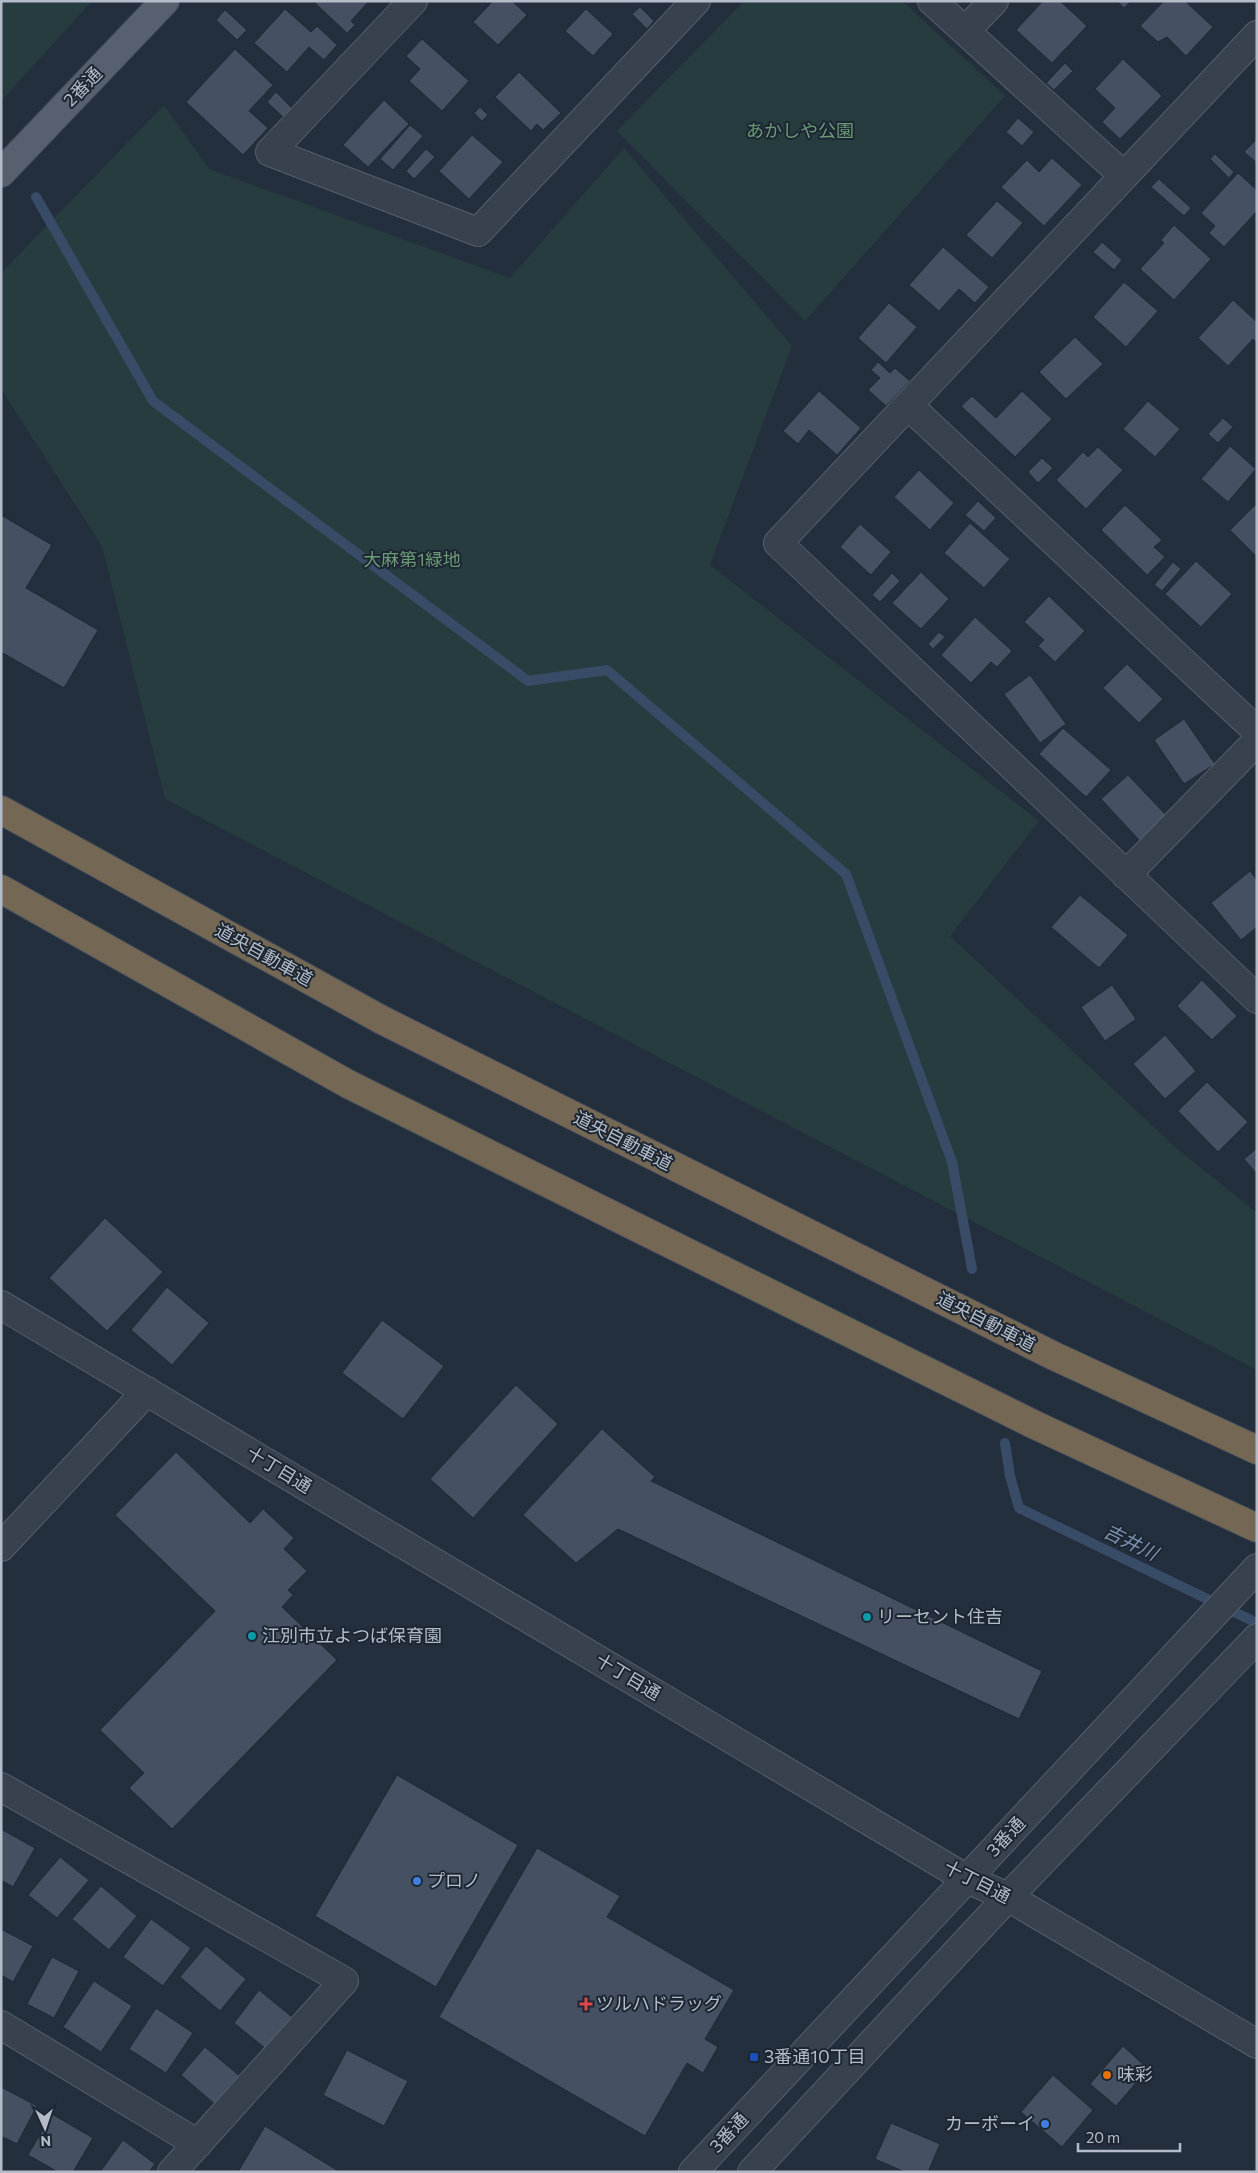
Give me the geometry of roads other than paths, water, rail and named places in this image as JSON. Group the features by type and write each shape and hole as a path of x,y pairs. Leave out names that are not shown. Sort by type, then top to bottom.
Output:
{"highway":[{"name":"道央自動車道","path":"1,810 382,1020 1054,1356 1257,1450"},
{"path":"1,889 348,1084 1034,1425 1257,1528"}],"main road":[{"name":"2番通","path":"1,173 165,1"}],"street":[{"path":"413,1 270,152 478,232 696,1"},
{"path":"932,1 1124,176"},
{"path":"965,31 994,1"},
{"path":"1257,35 778,543 1257,999"},
{"path":"908,405 1257,731"},
{"path":"1126,875 1257,741"},
{"name":"十丁目通","path":"1,1305 967,1879 1008,1897 1257,2044"},
{"path":"1,1547 147,1392"},
{"name":"3番通","path":"693,2172 1257,1568"},
{"path":"752,2172 1008,1897 1257,1638"},
{"path":"1,1787 344,1981 172,2172"},
{"path":"1,2025 198,2144"}],"waterway":[{"path":"36,197 153,401 528,681 607,670 846,874 952,1162 972,1269"},
{"name":"吉井川","path":"1005,1443 1010,1476 1019,1508 1257,1623"}],"place":[{"name":"リーセント住吉","path":"867,1617"},
{"name":"江別市立よつば保育園","path":"252,1636"},
{"name":"プロノ","path":"417,1881"},
{"name":"ツルハドラッグ","path":"586,2004"},
{"name":"3番通10丁目","path":"754,2057"},
{"name":"味彩","path":"1107,2075"},
{"name":"カーボーイ","path":"1045,2124"}],"park label":[{"name":"あかしや公園","path":"800,131"},
{"name":"大麻第1緑地","path":"412,560"}]}
